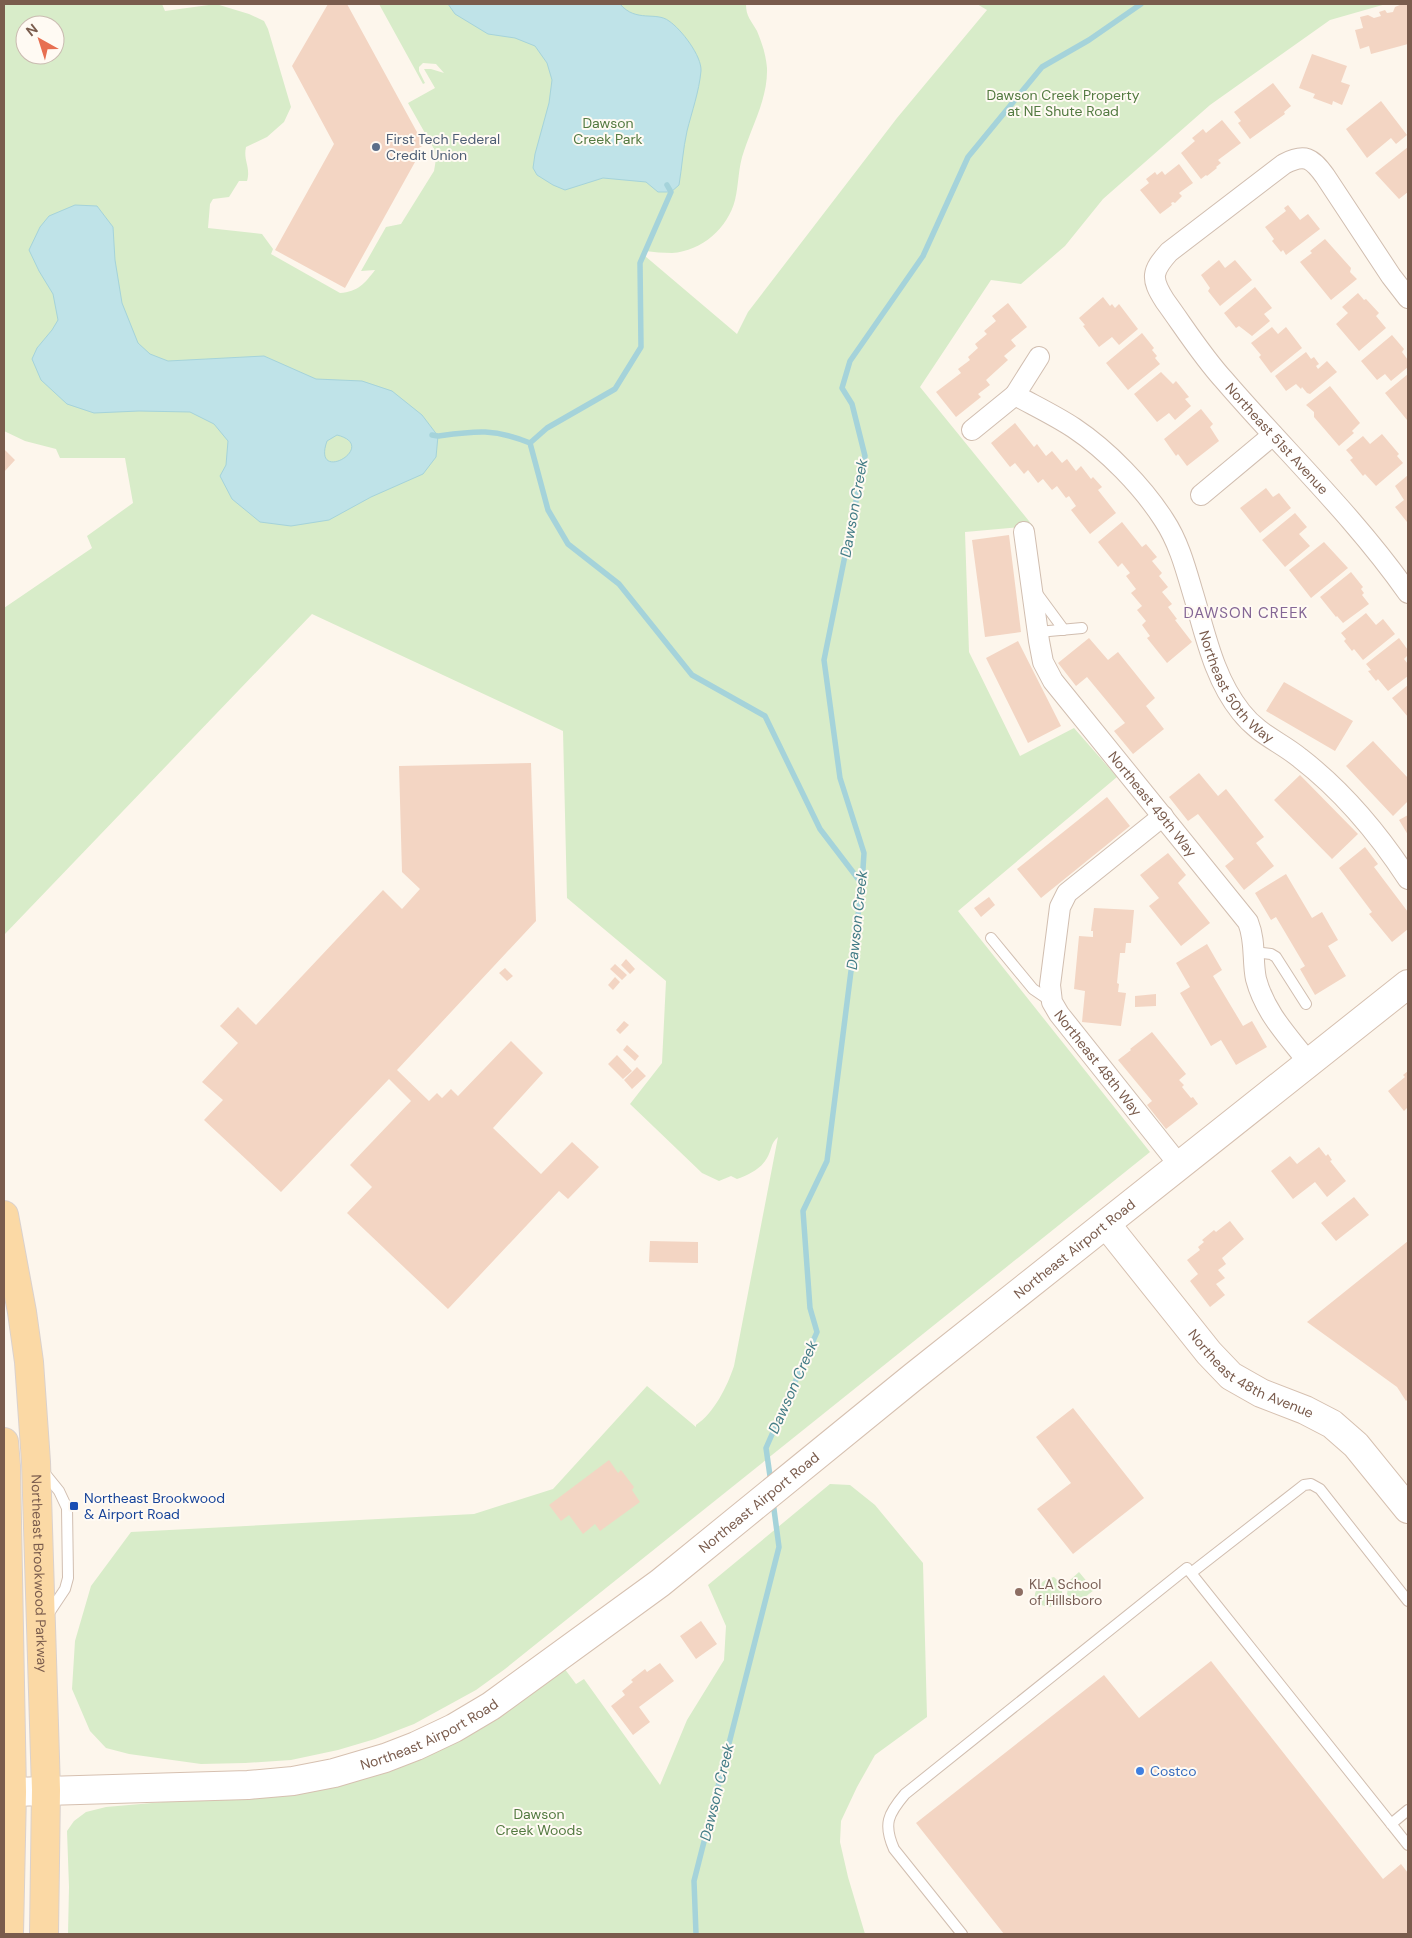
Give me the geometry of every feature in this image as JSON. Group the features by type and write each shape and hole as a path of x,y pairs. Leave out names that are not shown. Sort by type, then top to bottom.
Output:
{"main road":[{"name":"Northeast Brookwood Parkway","path":"4,1215 22,1312 36,1462 46,1790 44,1934"},
{"path":"4,1442 6,1475 9,1934"}],"street":[{"name":"Northeast 51st Avenue","path":"1408,298 1391,276 1317,164 1305,157 1297,158 1284,164 1169,252 1157,265 1154,277 1158,290 1165,301 1222,378 1372,544 1408,593"},
{"path":"972,430 1015,395 1039,357"},
{"name":"Northeast 50th Way","path":"1015,395 1075,429 1125,472 1143,492 1164,521 1182,556 1220,680 1241,712 1262,734 1299,757 1334,787 1366,820 1408,879"},
{"path":"1201,496 1273,435"},
{"name":"Northeast 49th Way","path":"1024,532 1043,662 1053,681 1248,922 1253,935 1256,977 1268,1012 1309,1063"},
{"name":"Northeast 48th Way","path":"1164,816 1067,893 1060,907 1050,985 1052,1002 1059,1014 1180,1166"},
{"name":"Northeast Airport Road","path":"8,1792 248,1785 293,1781 334,1773 385,1758 454,1728 491,1706 660,1583 913,1378 1408,984"},
{"name":"Northeast 48th Avenue","path":"1106,1224 1209,1353 1231,1376 1260,1393 1305,1410 1332,1424 1362,1452 1408,1509"}],"lane":[{"path":"1032,587 1064,630"},
{"path":"1038,632 1082,628"},
{"path":"991,938 1032,989 1052,1002"},
{"path":"1254,952 1271,954 1276,957 1306,1004"},
{"path":"1190,1573 1304,1485 1312,1484 1320,1489 1408,1601"},
{"path":"962,1934 894,1849 888,1835 888,1820 894,1806 905,1794 1187,1568 1408,1845"},
{"path":"1391,1824 1408,1810"}],"green space":[{"path":"4,4 162,4 165,11 216,4 249,14 264,21 291,107 284,122 267,137 246,147 247,181 239,181 229,197 213,199 210,204 208,228 262,234 273,249 271,254 340,293 356,289 375,270 361,271 386,227 401,224 434,171 436,159 434,149 408,103 435,88 424,69 444,73 436,64 423,63 419,67 419,71 425,83 423,84 379,4 746,4 748,15 764,49 767,79 763,100 742,157 732,210 720,229 694,248 672,253 645,251 645,256 737,334 748,312 897,118 987,10 977,4 1386,4 1330,20 1210,105 1103,199 1065,246 1021,284 991,280 920,387 1033,526 965,532 969,652 1020,756 1074,728 1117,777 958,911 1150,1152 505,1669 476,1690 414,1724 375,1739 338,1750 291,1760 201,1764 129,1754 106,1748 90,1731 72,1689 75,1641 91,1586 131,1532 474,1514 553,1489 647,1386 696,1427 709,1414 719,1399 734,1366 778,1137 767,1158 758,1168 737,1179 731,1176 719,1181 702,1173 630,1104 662,1063 666,981 567,898 563,731 312,614 4,935 4,608 92,548 87,536 133,503 125,458 60,458 56,449 25,441 4,431"},
{"name":"Dawson Creek Woods","path":"830,1484 850,1485 875,1505 923,1563 927,1717 875,1755 841,1821 840,1842 865,1934 68,1934 67,1831 74,1821 86,1812 106,1807 291,1791 341,1784 378,1775 423,1758 564,1668 576,1684 584,1679 660,1785 687,1720 724,1660 726,1626 708,1585"},
{"path":"1079,1572 1094,1590 1075,1605 1067,1594 1069,1581"},
{"path":"1054,1577 1062,1589 1059,1601 1050,1607 1036,1604 1035,1595 1038,1586 1045,1580"}],"water":[{"path":"448,4 620,4 626,10 633,13 664,18 669,21 690,43 698,58 701,71 686,138 679,185 671,192 658,192 646,182 603,178 565,190 537,175 533,168 535,154 549,103 552,80 547,63 535,46 515,38 488,34 455,14"},
{"path":"75,205 97,206 113,227 115,260 122,303 138,343 150,354 168,361 264,356 316,379 362,381 392,391 422,415 438,436 436,457 423,474 371,497 329,520 291,526 260,522 232,499 220,476 226,465 228,441 214,424 190,412 139,411 94,413 67,404 41,380 32,359 37,348 58,320 53,294 29,250 40,227 49,216","holes":["337,435 349,440 352,447 349,454 335,462 328,461 325,454 327,441"]}],"building":[{"name":"First Tech Federal Credit Union","path":"328,4 347,4 424,145 405,156 415,162 345,288 275,250 334,144 292,66"},
{"path":"1408,4 1408,44 1371,54 1369,46 1360,49 1355,30 1363,28 1360,17 1368,15 1374,18 1381,16 1379,12 1385,10 1387,13 1393,12 1395,7"},
{"path":"1312,54 1347,66 1341,82 1350,85 1342,105 1333,101 1332,105 1313,98 1315,94 1299,88"},
{"path":"1273,83 1291,106 1284,112 1285,114 1250,139 1238,123 1241,121 1234,112"},
{"path":"1381,101 1407,135 1396,144 1391,138 1367,158 1346,129"},
{"path":"1222,120 1241,143 1218,160 1221,163 1217,168 1201,179 1181,153 1195,141 1192,138 1203,129 1206,133"},
{"path":"1408,147 1408,192 1399,199 1375,173"},
{"path":"1179,164 1193,183 1179,193 1182,196 1175,203 1171,203 1172,205 1160,214 1140,190 1149,183 1146,179 1155,172 1157,175 1162,171 1165,175"},
{"path":"1288,205 1300,220 1308,214 1320,229 1286,255 1272,241 1274,239 1265,227 1286,211 1284,208"},
{"path":"1325,239 1351,268 1350,272 1357,279 1331,300 1300,262 1312,253 1310,251"},
{"path":"1219,260 1225,268 1235,260 1252,280 1220,306 1208,291 1210,288 1201,275"},
{"path":"1255,287 1272,308 1264,314 1270,321 1252,336 1239,326 1236,328 1224,313"},
{"path":"1358,293 1379,313 1376,316 1386,328 1359,351 1336,324 1348,313 1342,307"},
{"path":"1103,297 1110,306 1112,304 1115,308 1119,304 1138,329 1119,345 1112,337 1099,347 1079,318"},
{"path":"1008,303 1027,327 1011,340 1016,346 1004,356 1008,360 986,380 990,385 978,394 981,397 956,417 936,392 961,373 958,369 970,360 968,357 978,348 975,344 987,334 984,331 996,321 992,316"},
{"path":"1272,327 1278,334 1286,327 1302,348 1271,373 1259,357 1261,355 1251,343"},
{"path":"1142,333 1154,348 1152,350 1157,356 1155,358 1160,364 1128,390 1106,363"},
{"path":"1392,335 1404,349 1402,352 1408,360 1408,367 1391,381 1385,374 1377,380 1361,361"},
{"path":"1306,352 1311,359 1314,357 1319,364 1316,366 1318,369 1327,361 1337,372 1310,394 1296,384 1286,391 1275,376"},
{"path":"1161,372 1173,384 1176,381 1189,397 1185,399 1191,406 1175,420 1169,413 1157,422 1134,394"},
{"path":"1408,374 1408,419 1407,420 1385,393"},
{"path":"1330,386 1360,423 1352,431 1354,433 1339,446 1314,417 1314,412 1306,405"},
{"path":"1201,409 1213,424 1210,427 1219,441 1187,466 1178,454 1176,456 1164,439"},
{"path":"1015,423 1034,447 1037,444 1046,456 1052,451 1062,463 1067,459 1076,471 1081,466 1091,479 1093,477 1102,487 1098,490 1116,513 1090,534 1071,510 1076,506 1069,496 1066,498 1057,486 1052,490 1043,479 1038,483 1028,470 1024,474 1015,463 1010,467 991,443"},
{"path":"1382,434 1399,454 1397,456 1403,463 1376,486 1365,474 1363,476 1350,460 1353,458 1346,450 1363,436 1370,444"},
{"path":"4,449 15,460 4,472"},
{"path":"1408,475 1407,522 1395,507 1404,500 1395,486"},
{"path":"1266,488 1273,497 1279,493 1291,508 1260,533 1240,508"},
{"path":"1295,513 1307,527 1299,534 1310,546 1285,567 1262,540"},
{"path":"1122,522 1142,547 1146,544 1157,557 1152,561 1162,573 1159,576 1168,587 1162,592 1172,604 1168,607 1177,619 1175,620 1192,642 1167,663 1147,638 1150,636 1142,625 1146,621 1137,610 1142,606 1131,593 1136,589 1126,576 1130,573 1122,563 1118,567 1098,542"},
{"path":"1009,535 1021,632 985,637 972,540"},
{"path":"1324,542 1348,568 1311,598 1289,570"},
{"path":"1351,572 1363,587 1361,589 1364,593 1362,595 1369,604 1343,623 1320,597"},
{"path":"1366,613 1376,625 1383,619 1395,634 1363,660 1354,649 1352,651 1344,641 1346,639 1341,633"},
{"path":"1089,638 1108,660 1118,652 1155,698 1146,706 1164,729 1133,754 1114,731 1125,723 1087,677 1076,686 1058,663"},
{"path":"1399,638 1408,650 1408,655 1404,659 1408,664 1408,676 1388,691 1378,679 1376,681 1368,671 1371,670 1366,664"},
{"path":"1018,641 1061,726 1028,743 986,658"},
{"path":"1284,682 1353,721 1335,751 1266,711"},
{"path":"1408,685 1408,717 1392,698"},
{"path":"1373,741 1408,778 1408,801 1393,816 1346,766"},
{"path":"531,763 536,921 397,1070 429,1101 437,1093 442,1098 451,1089 458,1096 511,1041 543,1073 493,1128 541,1174 572,1142 599,1167 568,1199 559,1191 448,1309 347,1213 372,1187 350,1165 411,1101 389,1079 281,1192 204,1120 223,1100 202,1082 238,1043 220,1026 238,1007 256,1025 383,890 402,909 420,889 402,872 399,766"},
{"path":"1199,773 1218,796 1226,789 1264,837 1256,843 1274,866 1244,890 1225,866 1234,859 1198,814 1188,821 1169,797"},
{"path":"1300,775 1358,834 1332,859 1274,800"},
{"path":"1107,797 1130,826 1041,898 1017,869"},
{"path":"1408,815 1408,835 1399,820"},
{"path":"1365,847 1378,864 1374,867 1408,912 1408,929 1392,942 1369,914 1372,912 1339,868"},
{"path":"1168,853 1186,875 1178,883 1210,923 1181,946 1149,906 1159,898 1140,875"},
{"path":"1286,874 1312,918 1322,912 1338,940 1328,946 1346,976 1315,995 1300,969 1305,966 1276,917 1271,920 1255,893"},
{"path":"989,897 995,905 981,917 974,908"},
{"path":"1094,908 1134,910 1131,943 1126,943 1125,953 1120,953 1118,992 1126,993 1121,1026 1082,1022 1085,991 1074,989 1079,936 1093,937 1093,931 1091,931"},
{"path":"1207,944 1222,970 1213,976 1243,1026 1252,1021 1267,1047 1236,1065 1221,1040 1211,1046 1180,993 1190,987 1176,963"},
{"path":"626,959 635,969 630,974 621,965"},
{"path":"615,964 627,975 622,980 610,969"},
{"path":"505,968 513,976 507,981 499,973"},
{"path":"615,977 620,982 613,990 608,985"},
{"path":"1156,994 1156,1006 1135,1007 1135,996"},
{"path":"624,1021 629,1025 620,1034 616,1030"},
{"path":"1152,1032 1186,1074 1179,1080 1184,1085 1182,1087 1198,1104 1166,1129 1147,1105 1152,1101 1118,1060"},
{"path":"627,1045 639,1056 635,1061 623,1050"},
{"path":"617,1055 632,1071 623,1079 608,1064"},
{"path":"637,1067 646,1076 632,1089 624,1080"},
{"path":"1408,1071 1408,1107 1404,1111 1388,1091 1405,1077 1403,1075"},
{"path":"1319,1147 1326,1156 1328,1154 1332,1160 1330,1161 1346,1181 1327,1197 1315,1182 1293,1199 1271,1171 1290,1156 1297,1164"},
{"path":"1354,1197 1369,1215 1336,1241 1321,1223"},
{"path":"1230,1221 1244,1239 1222,1258 1226,1264 1218,1270 1225,1278 1216,1284 1225,1295 1210,1307 1190,1281 1198,1274 1187,1260 1200,1250 1198,1247 1204,1242 1202,1240 1214,1230 1216,1232"},
{"path":"650,1241 698,1242 698,1263 649,1262"},
{"path":"1408,1241 1408,1399 1406,1401 1397,1387 1307,1322"},
{"path":"1073,1408 1144,1498 1073,1554 1037,1509 1071,1483 1036,1437"},
{"path":"609,1460 618,1473 621,1470 634,1487 632,1490 640,1502 600,1531 595,1524 583,1534 569,1515 561,1521 549,1505"},
{"path":"701,1621 717,1644 696,1659 680,1636"},
{"name":"Costco","path":"1211,1661 1383,1879 1401,1864 1408,1873 1408,1934 1004,1934 916,1823 1104,1675 1139,1718"},
{"path":"660,1663 674,1681 639,1707 650,1722 633,1735 611,1706 625,1695 622,1691 633,1682 631,1680 645,1669 647,1672"}],"waterway":[{"name":"Dawson Creek","path":"771,1483 766,1448 817,1332 810,1308 803,1211 827,1161 862,884 864,853 840,778 824,660 865,456 852,404 842,388 850,361 923,256 968,157 1042,67 1089,40 1141,4"},
{"path":"530,443 547,428 615,389 641,347 640,263 671,192 667,185"},
{"path":"432,435 484,432 506,435 530,443"},
{"path":"530,443 548,510 568,544 619,584 692,675 765,716 820,829 862,884"},
{"name":"Dawson Creek","path":"696,1934 694,1881 779,1547 773,1502"}],"place":[{"name":"First Tech Federal Credit Union","path":"376,147"},
{"name":"Northeast Brookwood & Airport Road","path":"74,1506"},
{"name":"KLA School of Hillsboro","path":"1019,1592"},
{"name":"Costco","path":"1140,1771"}],"district":[{"name":"DAWSON CREEK","path":"1246,613"}],"park label":[{"name":"Dawson Creek Property at NE Shute Road","path":"1063,104"},
{"name":"Dawson Creek Park","path":"608,132"}]}
